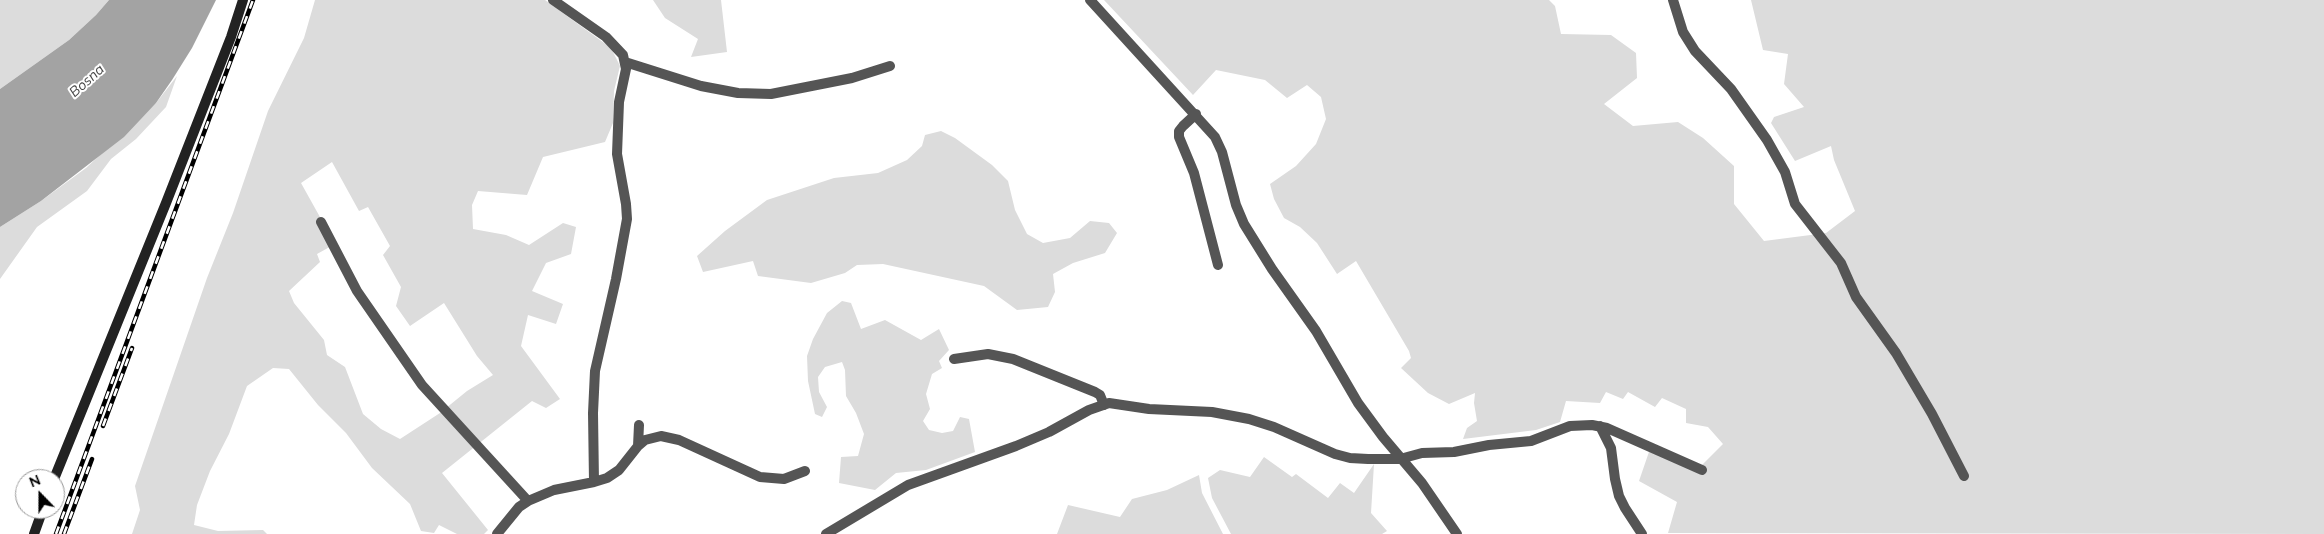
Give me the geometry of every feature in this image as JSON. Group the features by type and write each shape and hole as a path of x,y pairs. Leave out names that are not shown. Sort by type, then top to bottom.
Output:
{"main road":[{"path":"58,469 166,203 231,37 243,0"},
{"path":"34,534 39,519"}],"street":[{"path":"553,0 606,37 617,47 625,62 625,73 619,102 617,154 627,219 616,279 595,371 593,413 594,482"},
{"path":"1090,0 1215,137 1222,152 1236,205 1244,224 1282,286 1316,331 1358,402 1400,459 1422,483 1457,534"},
{"path":"1673,0 1683,32 1695,51 1731,89 1763,133 1778,157 1795,204 1841,263 1856,297 1896,353 1932,414 1964,476"},
{"path":"625,62 701,86 738,93 771,94 809,87 890,66"},
{"path":"1196,114 1179,131 1178,137 1194,173 1218,265"},
{"path":"321,222 357,290 422,385 528,501"},
{"path":"954,359 988,354 1006,357 1095,392 1100,395 1104,404"},
{"path":"826,534 901,488 1016,446 1104,404 1118,403 1149,409 1212,412 1249,419 1274,427 1350,458 1400,459 1422,453 1454,452 1489,445 1531,441 1570,426 1600,426 1702,470"},
{"path":"638,446 639,425"},
{"path":"1600,426 1611,448 1619,496 1642,534"},
{"path":"497,534 519,507 528,501 554,490 608,478 619,470 638,446 653,437 670,437 768,479 784,478 805,471"}],"shaded area":[{"path":"0,0 109,0 69,40 0,89"},
{"path":"315,0 545,0 611,48 620,66 614,91 613,123 605,142 543,157 527,195 478,191 472,205 473,229 506,235 529,245 563,223 576,227 571,254 546,263 532,291 563,304 556,324 528,315 521,346 560,399 546,408 532,401 442,473 488,530 484,534 457,534 439,525 434,533 421,531 410,504 372,468 346,433 318,405 289,369 273,368 247,386 229,434 210,471 197,505 194,525 218,531 263,530 267,534 132,534 140,510 135,486 207,278 233,213 268,111 304,38","holes":["332,162 359,211 368,207 390,246 383,255 401,287 396,306 410,326 444,303 477,356 493,375 467,391 440,413 400,439 381,429 363,414 345,367 327,355 324,340 294,303 289,291 320,262 317,254 335,244 301,183"]},
{"path":"653,0 721,0 727,52 691,57 698,39 665,18"},
{"path":"1104,0 1549,0 1555,6 1561,34 1611,35 1636,53 1637,78 1604,104 1633,126 1678,122 1703,138 1734,166 1734,204 1764,241 1826,233 1855,211 1834,160 1831,146 1795,161 1771,123 1774,117 1804,107 1784,84 1788,54 1763,50 1751,0 2324,0 2324,534 1668,533 1677,502 1639,481 1651,446 1701,466 1723,444 1708,427 1686,423 1686,409 1662,398 1655,407 1628,392 1623,399 1606,392 1600,403 1566,401 1560,422 1536,430 1463,439 1467,428 1477,421 1474,403 1475,393 1449,404 1428,393 1401,368 1411,358 1409,351 1356,261 1337,274 1317,243 1300,227 1284,218 1274,199 1270,184 1296,166 1316,144 1326,119 1321,97 1307,85 1287,98 1265,80 1216,70 1193,95"},
{"path":"177,76 166,107 136,139 111,159 87,191 37,227 0,279 0,227 41,201 86,168 156,103"},
{"path":"941,131 955,138 992,165 1008,181 1015,210 1027,234 1043,243 1070,238 1090,221 1109,223 1117,233 1105,253 1073,263 1053,274 1055,292 1048,307 1017,310 984,286 883,264 857,265 845,273 811,283 758,276 753,261 703,272 697,256 725,231 767,200 834,178 878,173 907,160 922,146 925,135"},
{"path":"842,301 851,303 861,329 885,320 921,340 939,329 949,350 939,361 942,368 932,374 926,394 930,409 923,421 929,430 942,433 953,431 960,417 969,419 975,452 926,470 896,473 875,490 839,483 841,457 858,456 864,434 856,413 846,396 845,370 842,362 825,367 818,377 819,392 827,407 822,417 815,414 808,381 807,356 813,339 827,313"},
{"path":"1264,457 1292,477 1296,474 1328,498 1340,483 1354,493 1374,464 1371,513 1387,531 1382,534 1231,534 1212,498 1208,478 1220,470 1250,477"},
{"path":"1199,475 1202,493 1223,534 1057,534 1068,505 1120,517 1132,499 1167,490"}],"water":[{"name":"Bosna","path":"109,0 216,0 192,48 172,80 156,103 124,137 41,201 0,227 0,89 69,40"}],"railway":[{"path":"56,534 253,0"},
{"path":"103,426 132,348"},
{"path":"64,534 92,459"}]}
